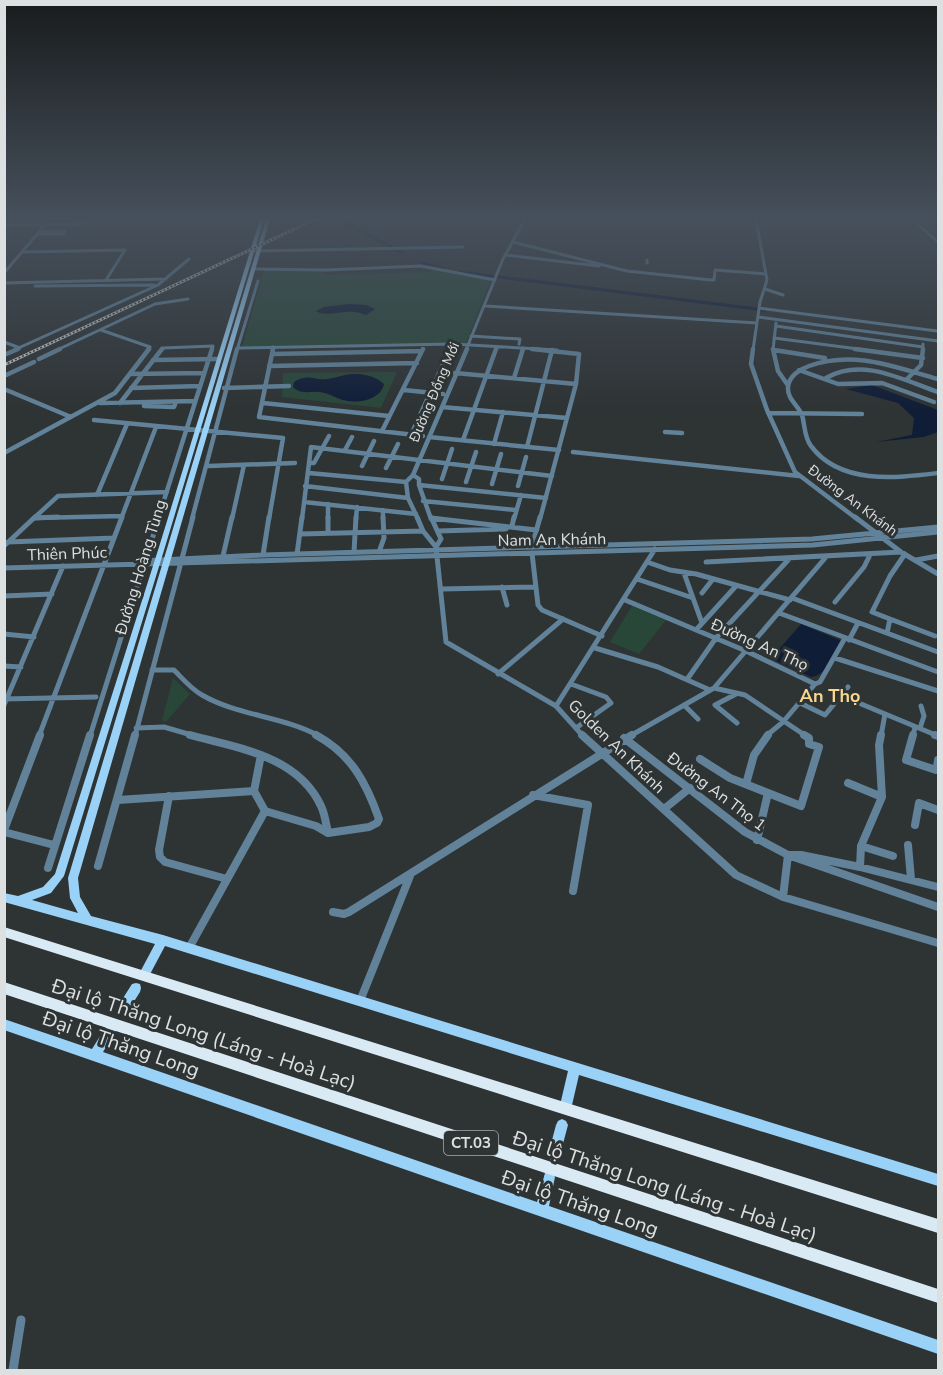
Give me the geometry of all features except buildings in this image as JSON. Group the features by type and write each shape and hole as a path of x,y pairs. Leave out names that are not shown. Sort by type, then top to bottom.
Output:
{"highway":[{"name":"Đại lộ Thăng Long (Láng - Hoà Lạc)","path":"4,932 939,1226"},
{"name":"Đại lộ Thăng Long (Láng - Hoà Lạc)","path":"4,988 939,1296"}],"main road":[{"name":"Đường Hoàng Tùng","path":"87,918 75,898 73,878 197,430 242,283"},
{"name":"Đường Hoàng Tùng","path":"18,901 48,890 59,876 206,430 250,283"},
{"path":"233,309 243,312"},
{"path":"4,897 163,940 939,1180"},
{"path":"144,974 163,940"},
{"path":"122,1010 136,988"},
{"name":"Đại lộ Thăng Long","path":"4,1024 939,1347"},
{"path":"95,1055 111,1029"},
{"path":"566,1105 575,1068"},
{"path":"555,1155 562,1125"},
{"path":"542,1210 549,1177"}],"street":[{"path":"4,284 25,283"},
{"path":"4,355 161,283"},
{"path":"98,866 208,466 238,348 243,312 257,283"},
{"name":"Đường Đồng Mới","path":"322,447 419,459 426,437 442,406 494,283"},
{"name":"Đường An Khánh","path":"765,283 758,311 751,364 768,413 783,448 799,476 903,553 939,574"},
{"path":"4,284 158,285"},
{"path":"765,289 783,295"},
{"path":"39,359 160,302 188,299"},
{"path":"485,306 757,323"},
{"path":"758,311 937,331"},
{"path":"758,311 939,339"},
{"path":"906,380 918,373 923,366 923,344 776,325 773,358 780,375 787,384 791,400 801,414 804,432 810,444 824,457 843,468 866,476 889,479 939,472"},
{"path":"4,453 116,393 150,347 101,330"},
{"path":"471,336 520,339 521,346 514,378"},
{"path":"774,338 923,358"},
{"path":"4,342 20,348"},
{"path":"382,431 425,344"},
{"path":"411,435 452,344"},
{"path":"238,348 468,344 521,346 579,354 576,384 532,550 538,605 602,636"},
{"path":"48,868 213,346 164,348 120,403"},
{"path":"463,440 497,346"},
{"path":"273,347 259,417 559,450"},
{"path":"527,447 552,350"},
{"path":"774,350 834,359 889,363 939,379"},
{"path":"272,354 422,351"},
{"path":"351,364 352,352"},
{"path":"153,360 219,359"},
{"path":"787,384 791,376 799,370 822,360 834,359"},
{"path":"5,376 33,362"},
{"path":"270,366 417,363"},
{"path":"799,370 838,384 882,383 934,402"},
{"path":"826,378 832,373 868,370 886,373 939,392"},
{"path":"130,374 204,373"},
{"path":"455,373 576,384"},
{"path":"780,375 791,376"},
{"path":"131,388 200,386"},
{"path":"219,388 289,386"},
{"path":"4,389 71,417"},
{"path":"404,390 443,394"},
{"path":"99,403 131,403 170,408 174,407 176,402 195,401"},
{"path":"262,403 389,416"},
{"path":"442,406 567,418"},
{"path":"326,424 334,410"},
{"path":"494,444 503,412"},
{"path":"768,413 862,414"},
{"path":"94,420 283,438 263,555"},
{"path":"97,495 127,424"},
{"path":"54,845 4,831 156,427"},
{"path":"665,432 682,433"},
{"path":"309,463 314,463 329,436"},
{"path":"345,450 352,437"},
{"path":"362,466 374,441"},
{"path":"386,468 398,444"},
{"path":"297,554 311,447 322,447"},
{"path":"442,479 452,449"},
{"path":"466,482 476,452"},
{"path":"573,452 799,476"},
{"path":"492,484 501,454"},
{"path":"518,486 526,458"},
{"path":"309,473 406,482 413,476 419,459 552,476"},
{"path":"208,466 295,463"},
{"path":"223,556 244,465"},
{"path":"413,476 419,479 423,501 441,539 436,551"},
{"path":"406,482 408,498 423,531 436,551"},
{"path":"419,485 546,498"},
{"path":"305,486 408,498"},
{"path":"6,544 58,496 167,492"},
{"path":"512,526 521,495"},
{"path":"423,501 516,510"},
{"path":"304,502 416,514"},
{"path":"328,504 328,533"},
{"path":"354,552 357,507"},
{"path":"379,552 384,538 383,510"},
{"path":"34,518 122,516"},
{"path":"432,518 536,530"},
{"name":"Nam An Khánh","path":"655,547 812,539 939,527"},
{"path":"438,531 522,528"},
{"path":"300,534 423,531"},
{"name":"Nam An Khánh","path":"182,561 223,556 245,559 263,555 354,552 813,545 939,532"},
{"path":"6,544 114,538"},
{"path":"556,706 625,600 655,547"},
{"name":"Nam An Khánh","path":"182,561 436,551"},
{"name":"Golden An Khánh","path":"436,551 447,642 556,706 600,753 736,874 783,897 939,943"},
{"path":"706,562 903,553"},
{"path":"903,553 872,612 935,636"},
{"path":"835,602 864,567 870,555"},
{"path":"915,560 939,556"},
{"path":"333,912 344,914 349,912 624,738 712,689 826,557"},
{"path":"687,678 716,638 790,558"},
{"name":"Thiên Phúc","path":"4,568 182,561"},
{"path":"647,562 791,599 939,652"},
{"path":"63,566 5,701 96,697"},
{"path":"684,573 702,623"},
{"path":"637,579 693,598"},
{"path":"702,592 713,579"},
{"path":"442,589 536,586"},
{"path":"696,630 736,586"},
{"path":"502,587 507,605"},
{"path":"4,596 52,594"},
{"name":"Đường An Thọ","path":"625,600 746,651 815,684 783,722 766,736 754,755 746,784"},
{"path":"779,613 939,672"},
{"path":"498,674 563,619"},
{"path":"886,633 890,619"},
{"path":"815,684 820,682 858,623"},
{"path":"4,634 33,637"},
{"path":"595,648 687,678 712,689 745,695 809,738 809,744 819,747 801,806 711,768 700,759"},
{"path":"835,658 939,691"},
{"path":"4,666 21,667"},
{"path":"152,670 174,670 191,687 206,697 300,727 324,738 341,750 364,777 379,819 377,823 369,827 328,833 316,826 265,811 254,791 261,756"},
{"path":"571,684 606,697 611,703 576,728"},
{"path":"800,703 825,715 848,687"},
{"path":"736,694 715,705 737,723"},
{"path":"842,696 917,728 938,734"},
{"path":"684,705 698,719"},
{"path":"921,706 924,716 917,728 906,760 937,766"},
{"path":"860,867 861,846 882,797 879,745 885,714"},
{"path":"136,728 164,727 261,756 294,771 308,784 319,800 328,833"},
{"name":"Đường An Thọ 1","path":"624,738 758,840 788,855 801,855 860,867 939,887"},
{"path":"848,783 882,797"},
{"path":"664,809 690,788"},
{"path":"118,800 254,791"},
{"path":"758,840 768,794"},
{"path":"532,795 588,805 573,891"},
{"path":"169,796 159,850 160,857 165,862 227,879"},
{"path":"915,825 919,803 939,810"},
{"path":"189,948 265,811"},
{"path":"908,845 911,879"},
{"path":"861,846 893,856"},
{"path":"783,897 788,855 939,907"},
{"path":"360,1001 410,875"},
{"path":"13,1371 21,1320"}],"green space":[{"path":"260,283 490,283 466,343 242,347"},
{"path":"397,372 381,408 282,397 283,373"},
{"path":"632,606 666,620 639,654 610,642"},
{"path":"173,678 190,694 166,722 162,720"}],"water":[{"path":"349,304 367,305 375,309 366,315 352,312 326,314 316,311 324,307"},
{"path":"351,374 373,377 384,384 379,393 370,399 353,401 324,393 302,392 293,387 294,382 304,378 327,379"},
{"path":"872,385 938,410 938,432 924,437 876,442 912,435 914,418 898,403 846,389"},
{"path":"801,624 842,641 830,663 817,676 811,677 774,660 773,656"}],"waterway":[{"path":"550,283 765,310"}],"railway":[{"path":"4,365 179,283"}],"district":[{"name":"An Thọ","path":"830,696"}]}
